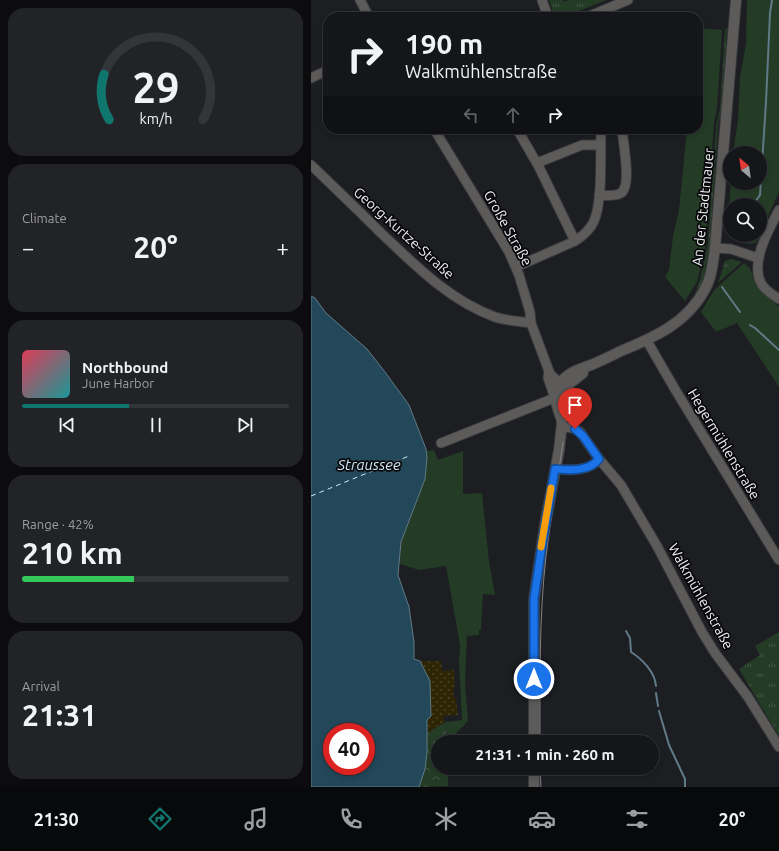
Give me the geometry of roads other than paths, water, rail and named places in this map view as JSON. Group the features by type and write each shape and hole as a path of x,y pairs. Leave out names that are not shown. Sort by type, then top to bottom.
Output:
{"street":[{"path":"360,0 366,12"},
{"path":"542,0 546,12"},
{"path":"599,12 627,0"},
{"name":"An der Stadtmauer","path":"592,365 647,341 666,330 687,314 705,289 711,271 715,248 736,0"},
{"path":"311,78 323,72"},
{"name":"Große Straße","path":"437,134 499,235 516,267 530,312 531,323 549,370 560,383"},
{"path":"520,134 537,163 575,241"},
{"path":"516,267 575,241 588,231 594,221 599,195 601,134"},
{"path":"599,195 621,193 625,187 627,178 622,134"},
{"path":"537,163 582,145 601,145"},
{"name":"Georg-Kurtze-Straße","path":"311,165 411,262 446,289 466,302 495,317 531,323"},
{"path":"779,210 763,243 758,258 757,271 761,284 771,294 779,299"},
{"path":"715,248 731,249 758,258"},
{"name":"Hegermühlenstraße","path":"647,341 779,560"},
{"path":"534,735 534,599 562,424 559,396 560,383 569,374 592,365"},
{"path":"441,443 559,396 569,384 592,365"},
{"name":"Große Straße","path":"549,370 548,378 559,396"},
{"name":"Walkmühlenstraße","path":"562,424 580,432 627,494 657,546 702,632 748,697 779,747"},
{"path":"555,469 577,470 593,465 599,459"},
{"path":"534,775 534,787"}],"water":[{"name":"Straussee","path":"311,296 315,298 326,313 367,349 385,372 409,405 426,449 427,458 425,479 401,542 398,575 409,607 414,642 414,659 420,661 430,681 431,716 427,720 427,752 425,769 419,787 311,787"}],"waterway":[{"path":"758,198 760,195 772,0"},
{"path":"722,287 740,312"},
{"path":"750,325 779,350"},
{"path":"626,631 630,638 631,652 651,671 656,686"},
{"path":"656,693 658,706"},
{"path":"659,711 669,745 685,779 685,787"}],"tram line":[{"path":"540,735 540,649 542,602 546,556 563,442"},
{"path":"540,775 541,787"}]}
